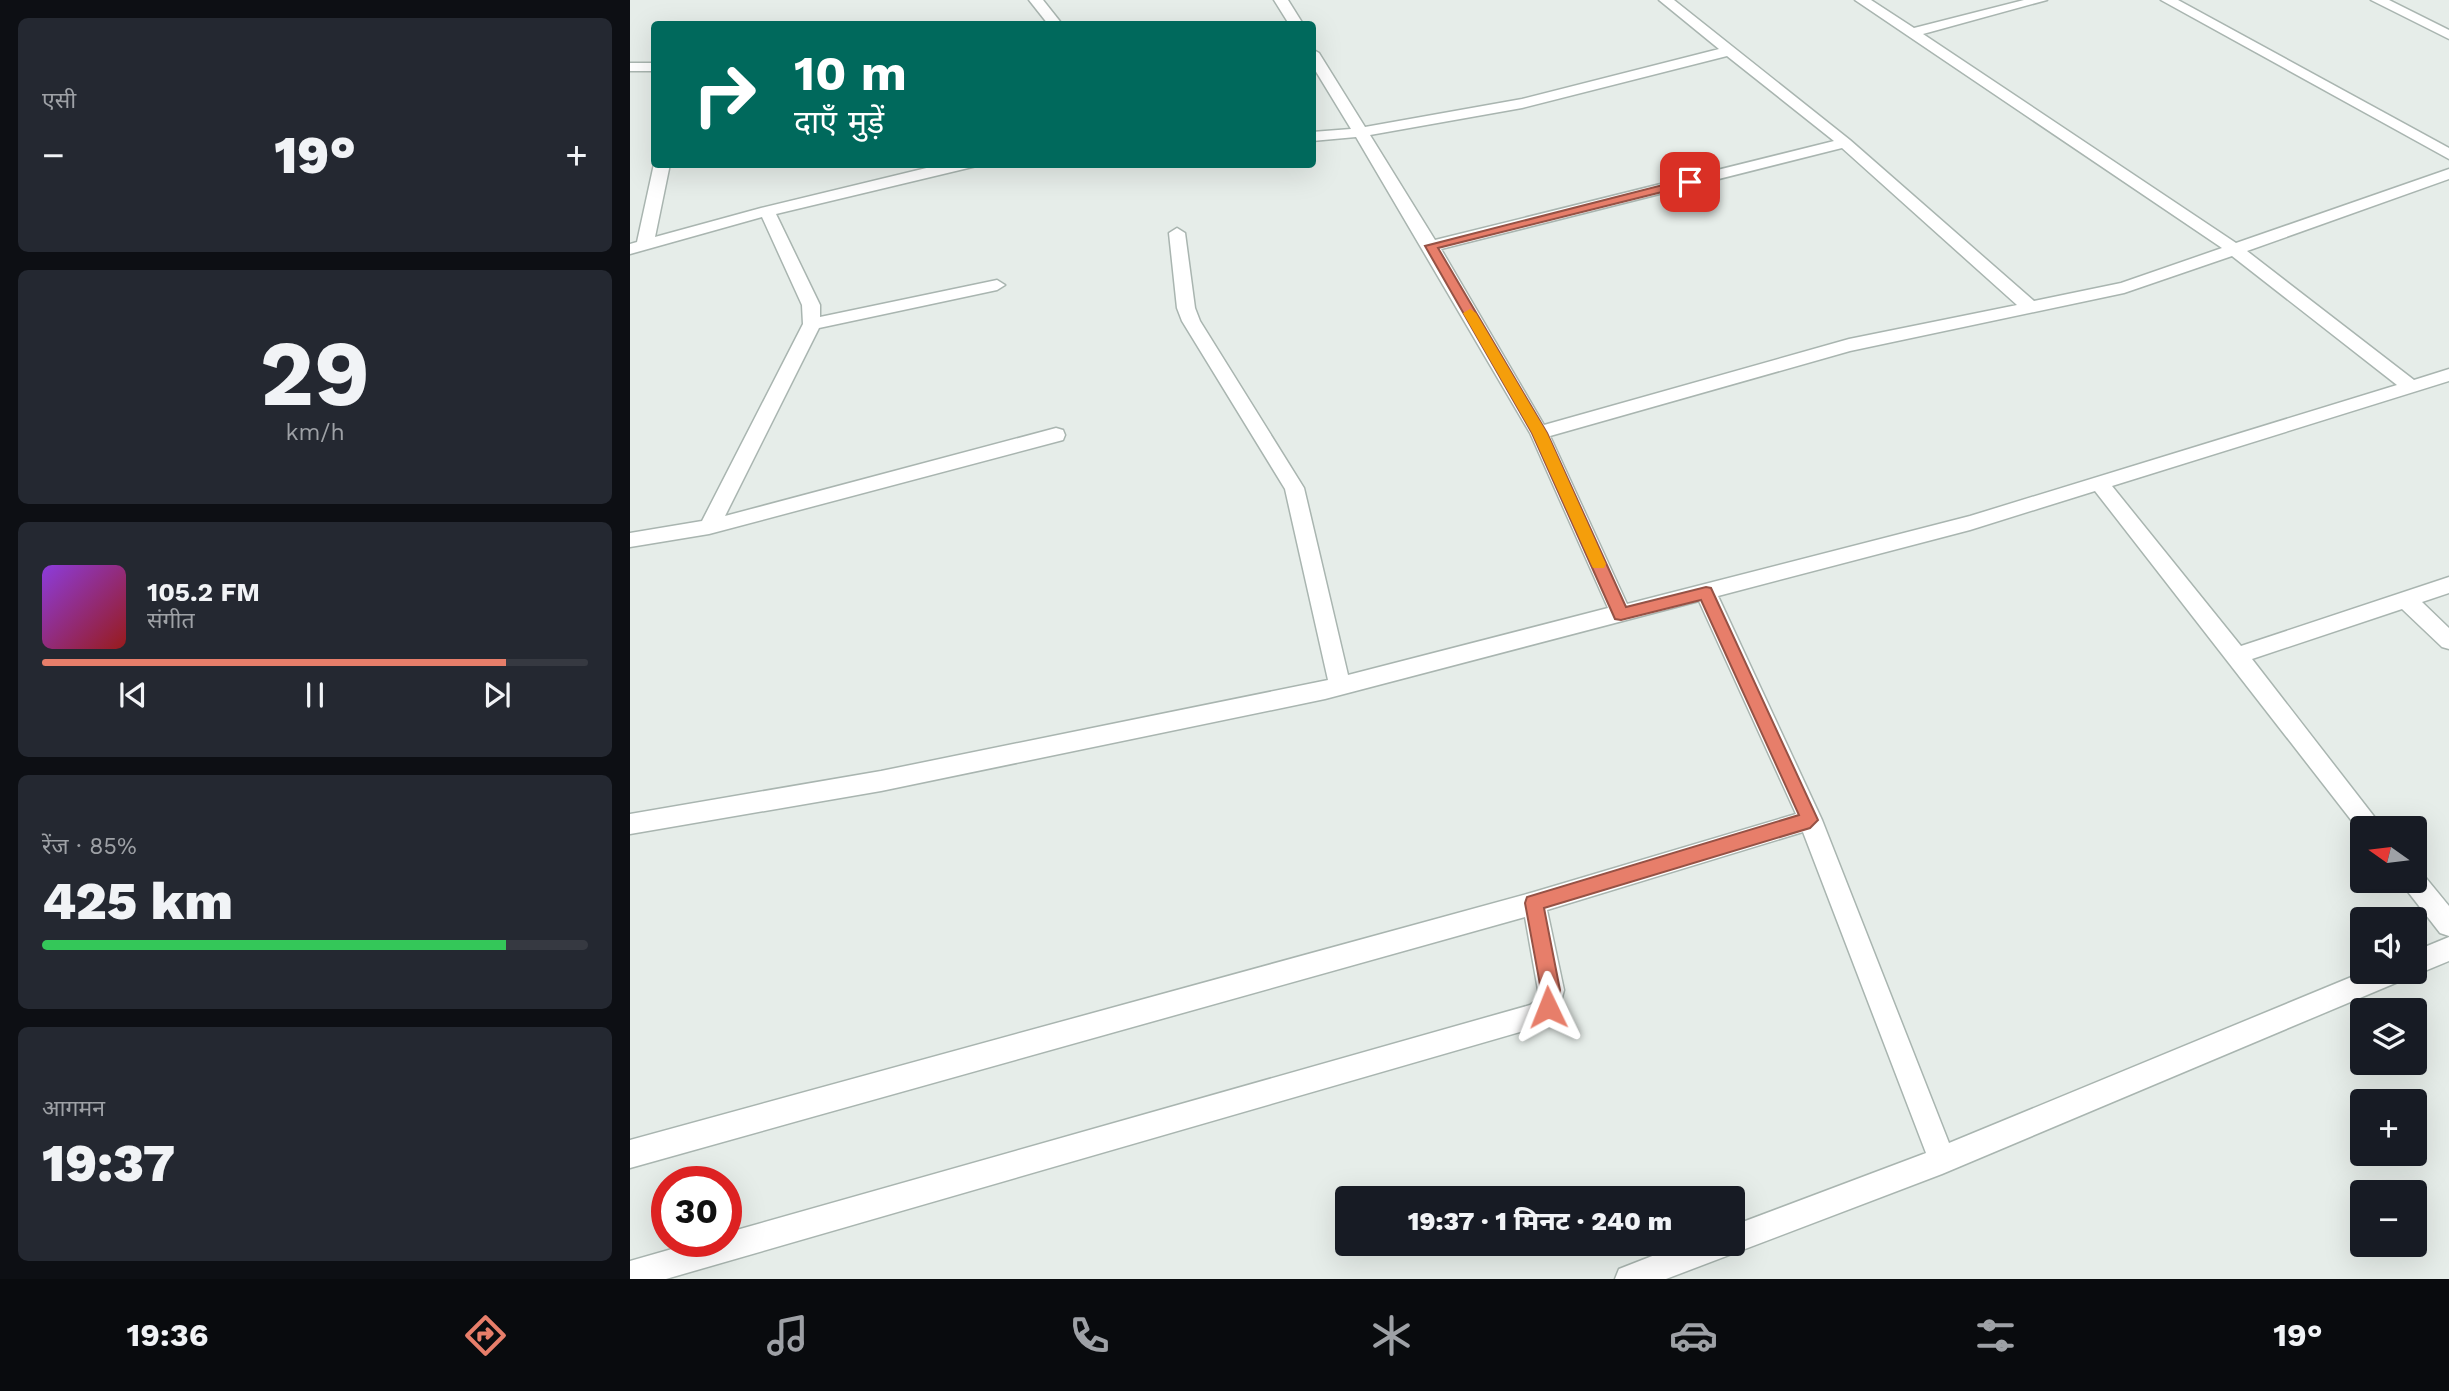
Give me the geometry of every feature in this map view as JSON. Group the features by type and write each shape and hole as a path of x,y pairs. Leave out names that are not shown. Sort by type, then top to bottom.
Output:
{"street":[{"path":"1036,0 1053,21"},
{"path":"1281,0 1294,21"},
{"path":"1666,0 1845,143 2032,309"},
{"path":"1863,0 2237,251 2413,388"},
{"path":"1912,33 2040,0"},
{"path":"2168,0 2449,154"},
{"path":"2378,0 2449,35"},
{"path":"1316,137 1359,133 1542,100 1729,51"},
{"path":"1316,60 1431,246 1539,433 1621,614"},
{"path":"630,67 651,67"},
{"path":"1431,246 1845,143"},
{"path":"638,246 661,168"},
{"path":"638,246 767,211 948,168"},
{"path":"1539,433 1849,345 2124,288 2237,251 2449,174"},
{"path":"709,527 806,341 811,324 811,305 767,211"},
{"path":"1177,233 1186,308 1191,321 1294,488 1340,686"},
{"path":"811,324 997,285"},
{"path":"630,824 881,781 1340,686 1970,523 2449,375"},
{"path":"630,540 709,527 1056,435"},
{"path":"2100,484 2363,816"},
{"path":"2236,656 2449,585"},
{"path":"1706,593 1810,820 1942,1160"},
{"path":"2407,601 2449,641"},
{"path":"630,1154 1534,903 1810,820"},
{"path":"2423,893 2449,925"},
{"path":"630,1275 1537,1015 1548,1007 1550,990 1534,903"},
{"path":"2427,958 2449,949"},
{"path":"1745,1235 1942,1160 2365,984"},
{"path":"1629,1279 1689,1256"}],"slow traffic":[{"path":"1470,313 1539,433 1598,564"}],"route":[{"path":"1548,1007 1550,990 1534,903 1810,820 1706,593 1621,614 1539,433 1431,246 1690,182"}]}
